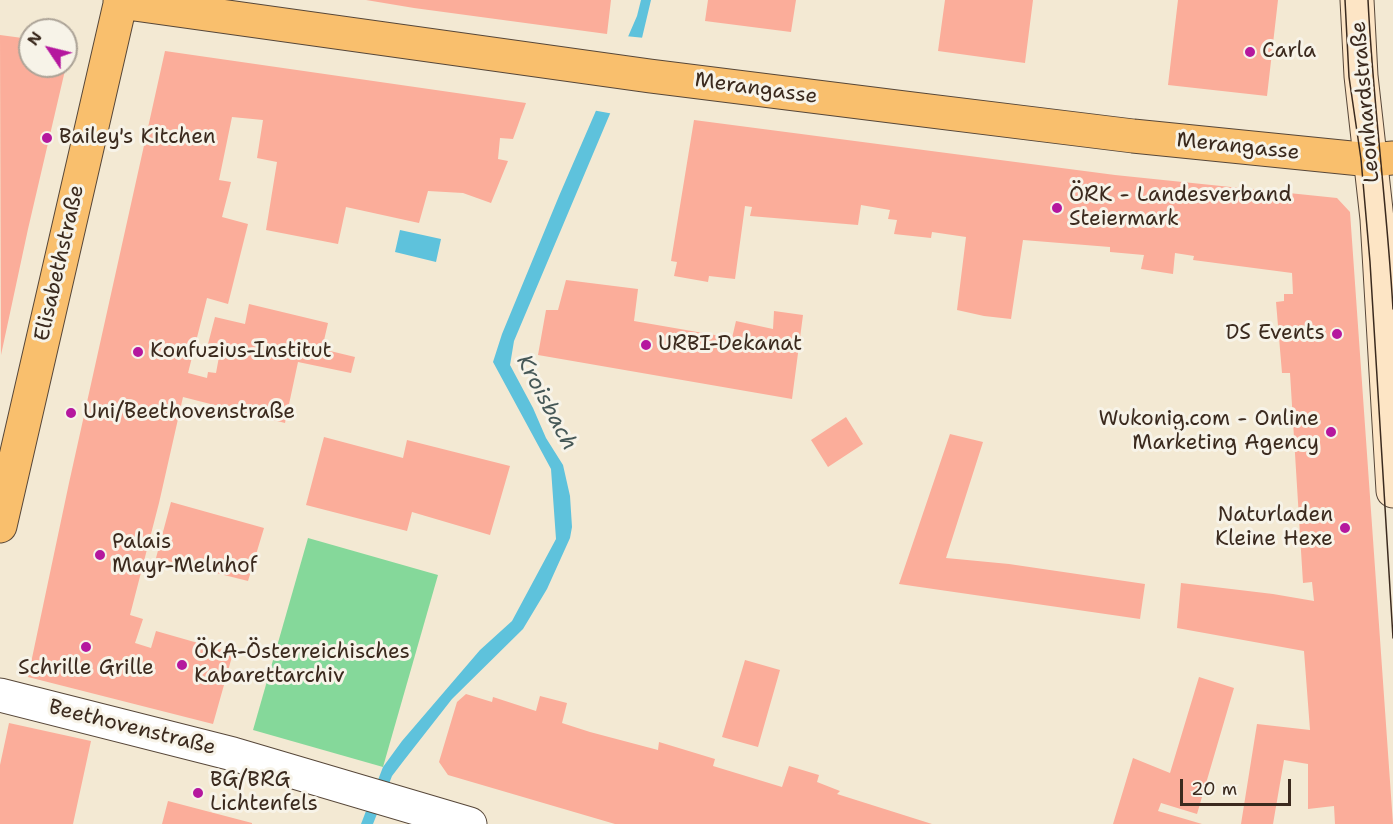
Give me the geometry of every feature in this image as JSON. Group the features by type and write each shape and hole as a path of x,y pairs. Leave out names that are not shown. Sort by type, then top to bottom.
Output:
{"main road":[{"name":"Leonhardstraße","path":"1357,0 1361,75 1382,159 1377,219 1393,491"},
{"name":"Merangasse","path":"120,1 636,74 1133,136 1382,159"},
{"name":"Elisabethstraße","path":"0,526 120,1"}],"street":[{"name":"Beethovenstraße","path":"0,695 233,754 470,824"}],"green space":[{"path":"308,538 438,575 383,767 253,730"}],"water":[{"name":"Kroisbach","path":"641,0 651,0 642,38 514,341 510,365 546,438 563,465 570,496 572,527 570,538 547,589 523,629 452,699 392,776 373,824 361,824 383,767 402,741 480,650 512,621 556,539 551,469 493,362 502,334 559,196 637,16"},
{"path":"400,230 441,239 436,262 395,252"}],"pier":[{"path":"625,36 645,38 614,114 592,110"}],"building":[{"path":"366,0 611,0 607,34"},
{"path":"708,0 796,0 791,32 705,21"},
{"path":"945,0 1033,0 1025,63 938,51"},
{"path":"1178,0 1278,0 1267,96 1168,85"},
{"path":"0,35 18,37 18,78 63,78 1,355"},
{"path":"165,51 526,103 513,139 500,138 498,159 508,161 491,203 463,193 428,191 419,223 346,207 338,244 266,230 277,162 257,158 263,120 232,117 219,180 231,182 222,217 248,224 228,304 207,298 188,373 207,378 208,372 216,373 221,346 208,344 215,317 245,324 249,304 328,323 322,349 355,357 351,373 298,362 285,423 183,397 130,615 143,619 135,643 151,648 156,631 233,653 213,724 28,677"},
{"path":"694,120 1115,175 1337,198 1350,212 1393,824 1335,824 1334,806 1308,809 1308,764 1284,760 1273,824 1241,824 1257,724 1310,730 1304,651 1177,628 1181,583 1314,601 1312,582 1303,583 1290,373 1282,373 1276,302 1284,301 1284,294 1293,294 1292,273 1193,260 1194,256 1175,253 1173,274 1141,269 1144,255 1110,252 1110,247 1023,240 1011,319 984,316 957,310 966,237 932,232 931,238 894,234 897,220 888,219 890,210 861,205 858,225 750,216 752,207 745,206 735,279 709,276 708,282 674,276 677,262 671,261"},
{"path":"566,280 638,289 634,321 732,338 736,321 773,329 774,311 803,315 792,399 538,355 546,310 558,310"},
{"path":"846,417 863,444 828,467 811,440"},
{"path":"950,434 983,442 946,558 1009,564 1145,584 1140,619 899,584"},
{"path":"324,437 403,458 407,440 510,466 490,535 412,512 407,531 306,505"},
{"path":"171,502 264,528 248,581 156,558"},
{"path":"745,660 780,670 758,747 722,737"},
{"path":"1199,677 1234,688 1197,814 1161,803 1158,811 1202,824 1113,824 1133,758 1170,773"},
{"path":"466,694 492,702 493,697 536,711 540,696 567,703 562,723 658,750 659,742 715,759 713,766 782,787 789,766 819,775 817,782 840,791 837,794 932,824 615,824 448,775 439,762 457,702"},
{"path":"9,723 91,741 73,824 0,824 0,765"},
{"path":"168,801 252,823 252,824 162,824"}],"tram line":[{"path":"1345,0 1349,77 1361,159 1370,262 1393,638"},
{"path":"1368,0 1393,309"}],"place":[{"name":"Carla","path":"1250,52"},
{"name":"Bailey's Kitchen","path":"47,138"},
{"name":"ÖRK - Landesverband Steiermark","path":"1057,208"},
{"name":"DS Events","path":"1337,334"},
{"name":"URBI-Dekanat","path":"646,345"},
{"name":"Konfuzius-Institut","path":"138,352"},
{"name":"Uni/Beethovenstraße","path":"71,413"},
{"name":"Wukonig.com - Online Marketing Agency","path":"1331,432"},
{"name":"Naturladen Kleine Hexe","path":"1345,528"},
{"name":"Palais Mayr-Melnhof","path":"100,555"},
{"name":"Schrille Grille","path":"86,647"},
{"name":"ÖKA-Österreichisches Kabarettarchiv","path":"182,665"},
{"name":"BG/BRG Lichtenfels","path":"198,793"}]}
